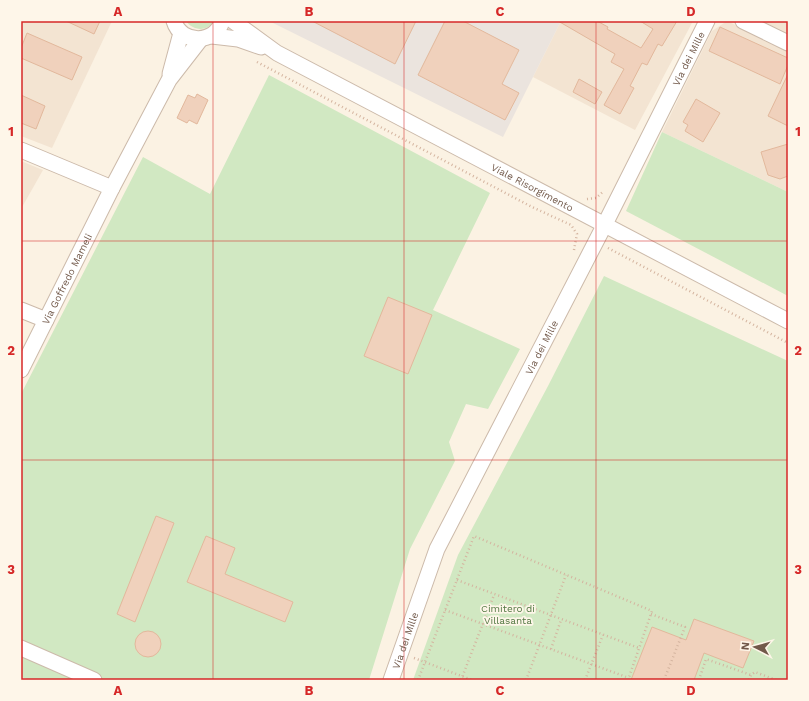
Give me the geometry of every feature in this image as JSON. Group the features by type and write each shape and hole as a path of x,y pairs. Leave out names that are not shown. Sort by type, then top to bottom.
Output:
{"street":[{"name":"Via Goffredo Mameli","path":"21,370 112,188 169,80 206,38 221,27 222,21"},
{"name":"Viale Risorgimento","path":"233,21 277,53"},
{"name":"Via dei Mille","path":"391,680 437,549 605,224 707,21"},
{"path":"743,21 788,43"},
{"name":"Via Goffredo Mameli","path":"169,80 177,27"},
{"name":"Viale Risorgimento","path":"177,27 188,38 238,39 277,53 788,321"},
{"path":"21,150 112,188"},
{"path":"21,310 46,320"},
{"path":"21,648 94,680"}],"path":[{"path":"255,61 532,207 571,225 577,234 573,252 586,259"},
{"path":"605,249 610,248 788,343"},
{"path":"418,680 445,610 474,536 652,611 628,679 592,664 445,610"},
{"path":"526,680 566,575"},
{"path":"457,580 639,648"},
{"path":"462,678 494,595"},
{"path":"651,614 685,627 664,680"},
{"path":"551,649 561,620"},
{"path":"585,680 603,635"},
{"path":"401,653 462,678 472,680"},
{"path":"699,680 706,659 751,675 755,672 776,680"},
{"path":"750,680 751,675"}],"shaded area":[{"path":"21,21 112,21 52,148 21,136"},
{"path":"269,21 561,21 503,137"},
{"path":"561,21 693,21 635,130 533,77"},
{"path":"727,21 788,50 788,192 662,132 712,31"},
{"path":"762,21 788,21 788,33"},
{"path":"21,161 43,170 21,209"}],"green space":[{"path":"186,21 214,21 208,27 200,29 192,27"},
{"path":"269,75 490,193 433,310 520,349 488,409 466,404 449,442 455,461 410,549 369,680 30,680 21,677 21,394 143,157 210,194"},
{"path":"662,132 788,192 788,296 626,211"},
{"name":"Cimitero di Villasanta","path":"604,276 788,361 788,680 413,680 458,555 548,386"}],"building":[{"path":"66,21 100,21 94,34"},
{"path":"312,21 416,21 395,64"},
{"path":"445,21 463,21 519,50 502,84 519,93 505,120 418,75"},
{"path":"558,21 597,21 608,27 607,29 641,48 653,29 640,21 677,21 662,46 658,44 647,65 642,63 630,86 634,88 620,114 604,105 624,69 611,62 615,54"},
{"path":"720,27 788,58 788,65 780,84 709,51"},
{"path":"27,33 82,57 72,80 21,58 21,48"},
{"path":"788,74 788,126 768,116"},
{"path":"579,79 602,92 595,104 573,92"},
{"path":"197,94 208,100 197,124 189,120 187,123 177,118 188,95 195,98"},
{"path":"21,95 45,106 36,129 21,123"},
{"path":"696,99 720,113 703,142 685,131 688,125 683,122"},
{"path":"788,144 788,176 780,179 768,175 761,152"},
{"path":"388,297 432,315 408,374 364,356"},
{"path":"156,516 174,523 135,622 117,614"},
{"path":"206,536 235,548 225,574 293,602 285,622 187,582"},
{"path":"694,619 754,641 743,668 704,653 694,680 631,680 652,627 686,640"},
{"path":"148,631 157,635 161,644 157,653 148,657 139,653 135,644 139,635"}]}
